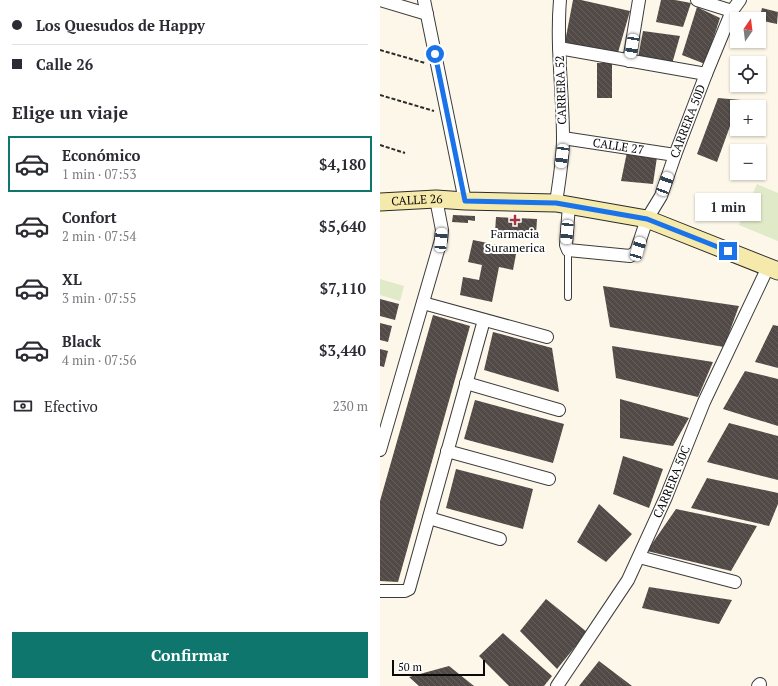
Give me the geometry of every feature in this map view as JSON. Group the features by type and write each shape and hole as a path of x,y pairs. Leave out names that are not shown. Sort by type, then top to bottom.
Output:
{"street":[{"path":"380,0 427,14"},
{"path":"424,0 465,201"},
{"name":"CARRERA 52","path":"560,0 558,36 563,138 563,204 567,248"},
{"path":"630,61 639,0"},
{"path":"697,0 732,11"},
{"name":"CARRERA 50D","path":"567,248 630,256 638,249 647,219 661,196 706,74 732,11 740,0"},
{"path":"559,48 706,74"},
{"name":"CALLE 27","path":"563,138 675,155"},
{"path":"380,450 441,240 442,230 436,198"},
{"name":"CALLE 26","path":"380,202 436,198 465,201 563,204 647,219 773,269"},
{"name":"CARRERA 50C","path":"557,686 628,580 666,498 704,402 773,269"},
{"path":"423,303 547,337"},
{"path":"380,591 405,591 409,589 484,320"},
{"path":"466,383 559,410"},
{"path":"447,451 549,479"},
{"path":"429,518 500,539"},
{"path":"639,557 735,582"}],"lane":[{"path":"567,248 568,297"}],"path":[{"path":"380,50 438,67"},
{"path":"380,95 447,115"},
{"path":"380,145 405,153"}],"green space":[{"path":"757,184 778,193 778,241 739,225"},
{"path":"380,279 404,286 400,301 380,295"}],"building":[{"path":"573,0 581,0 630,11 617,56 565,42"},
{"path":"661,0 675,0 691,3 683,27 656,22"},
{"path":"697,7 720,18 705,64 682,55"},
{"path":"762,8 778,12 777,24 766,22 766,12 761,12"},
{"path":"643,31 680,36 672,64 638,58"},
{"path":"597,63 612,63 612,98 597,98"},
{"path":"718,98 741,100 730,100 730,126 717,162 697,154"},
{"path":"627,152 657,157 653,184 621,181"},
{"path":"453,215 475,216 475,221 468,220 468,223 452,222"},
{"path":"496,217 537,219 536,235 495,233"},
{"path":"473,240 517,249 513,270 499,267 492,302 460,295 463,277 479,280 482,265 468,262"},
{"path":"603,286 739,306 724,347 610,327"},
{"path":"380,299 399,304 395,320 380,316"},
{"path":"433,315 470,326 398,582 380,581 380,501"},
{"path":"380,323 392,326 388,342 380,340"},
{"path":"773,325 778,326 778,368 755,362"},
{"path":"493,332 552,348 559,392 484,370"},
{"path":"612,346 713,362 698,397 616,378"},
{"path":"380,349 388,351 384,367 380,366"},
{"path":"745,371 778,379 778,426 723,409"},
{"path":"620,399 689,418 673,446 620,438"},
{"path":"475,400 564,424 553,463 464,439"},
{"path":"729,423 778,436 778,480 707,462"},
{"path":"623,456 663,469 649,508 613,494"},
{"path":"456,469 533,489 523,529 446,508"},
{"path":"707,478 778,493 778,504 769,526 691,508"},
{"path":"599,504 632,534 606,562 577,542"},
{"path":"676,509 757,526 731,571 647,551"},
{"path":"649,587 732,600 719,624 642,608"},
{"path":"546,599 587,632 557,669 520,631"},
{"path":"503,633 552,676 544,686 509,686 479,656"},
{"path":"599,661 632,686 579,686"},
{"path":"449,666 474,686 419,686 409,677"}],"place":[{"name":"Farmacia Suramerica","path":"515,220"}],"route":[{"path":"435,54 465,201 556,203 647,219 728,251"}]}
